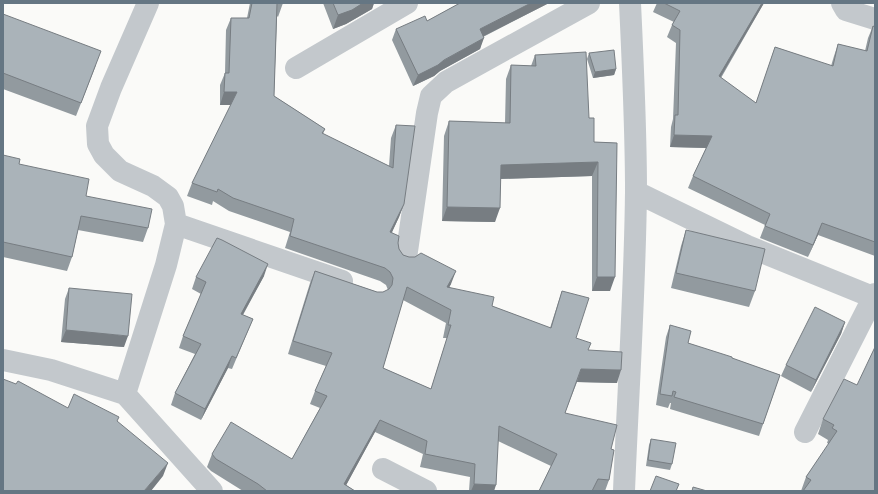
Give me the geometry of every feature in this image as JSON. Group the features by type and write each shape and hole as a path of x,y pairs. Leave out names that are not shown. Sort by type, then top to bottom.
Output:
{"street":[{"path":"125,394 166,265 176,224 173,206 168,197 153,186 120,172 104,155 98,144 97,126 111,88 148,3"},
{"path":"296,68 407,3"},
{"path":"406,258 427,113 431,96 446,82 589,3"},
{"path":"624,491 633,308 636,192 635,94 630,3"},
{"path":"842,3 846,10 875,19"},
{"path":"636,192 747,246 874,296 805,432"},
{"path":"176,224 362,288"},
{"path":"3,360 51,370 125,394 212,491"},
{"path":"384,469 426,491"}],"building":[{"path":"252,3 277,3 274,96 325,129 322,133 393,168 396,125 415,126 404,204 390,232 399,236 399,249 403,255 415,257 421,253 456,271 447,287 494,297 492,306 551,328 562,291 589,298 576,338 591,343 588,350 622,352 621,370 581,369 565,413 617,425 611,449 614,450 609,480 598,479 592,491 539,491 557,454 499,426 496,485 474,484 475,464 425,454 427,441 380,420 344,484 355,491 267,491 216,459 212,454 231,422 292,459 327,396 315,391 332,353 293,341 315,271 377,292 383,292 389,289 392,285 393,278 390,272 385,268 290,236 294,219 233,198 218,189 217,192 192,183 237,92 224,92 225,73 229,73 231,18 249,18","holes":["407,287 451,310 448,325 451,325 431,389 383,368"]},
{"path":"333,3 363,3 352,10 338,15"},
{"path":"460,3 531,3 480,29 484,38 418,75 396,29 425,16 427,21"},
{"path":"664,3 762,3 719,76 756,103 775,47 833,66 838,44 867,51 873,26 875,27 875,242 822,223 813,245 765,226 770,214 693,176 712,136 674,135 675,115 678,115 680,30 672,25 680,11"},
{"path":"3,14 101,51 81,103 3,73"},
{"path":"614,50 616,69 595,72 589,53"},
{"path":"586,52 589,118 594,118 594,142 617,143 615,277 597,277 598,162 501,165 500,208 447,207 449,121 510,123 511,65 536,66 535,55"},
{"path":"3,155 20,159 19,164 89,179 86,196 152,209 148,228 81,216 72,257 3,242"},
{"path":"686,230 765,249 755,291 676,273"},
{"path":"217,238 268,264 241,314 253,319 236,358 232,356 205,409 175,393 201,344 183,336 206,282 196,277"},
{"path":"69,288 132,294 128,336 66,330"},
{"path":"815,307 845,322 816,380 786,365"},
{"path":"670,325 691,331 688,343 732,357 780,375 763,424 674,397 676,392 673,391 672,396 660,394"},
{"path":"875,347 875,491 803,491 811,480 806,477 837,431 832,428 834,425 823,419 844,379 857,385"},
{"path":"3,379 16,384 18,381 68,408 74,394 119,417 117,421 168,463 144,491 3,491"},
{"path":"651,439 676,443 672,464 648,460"},
{"path":"656,476 679,484 676,491 650,491"},
{"path":"693,487 707,491 692,491"}]}
